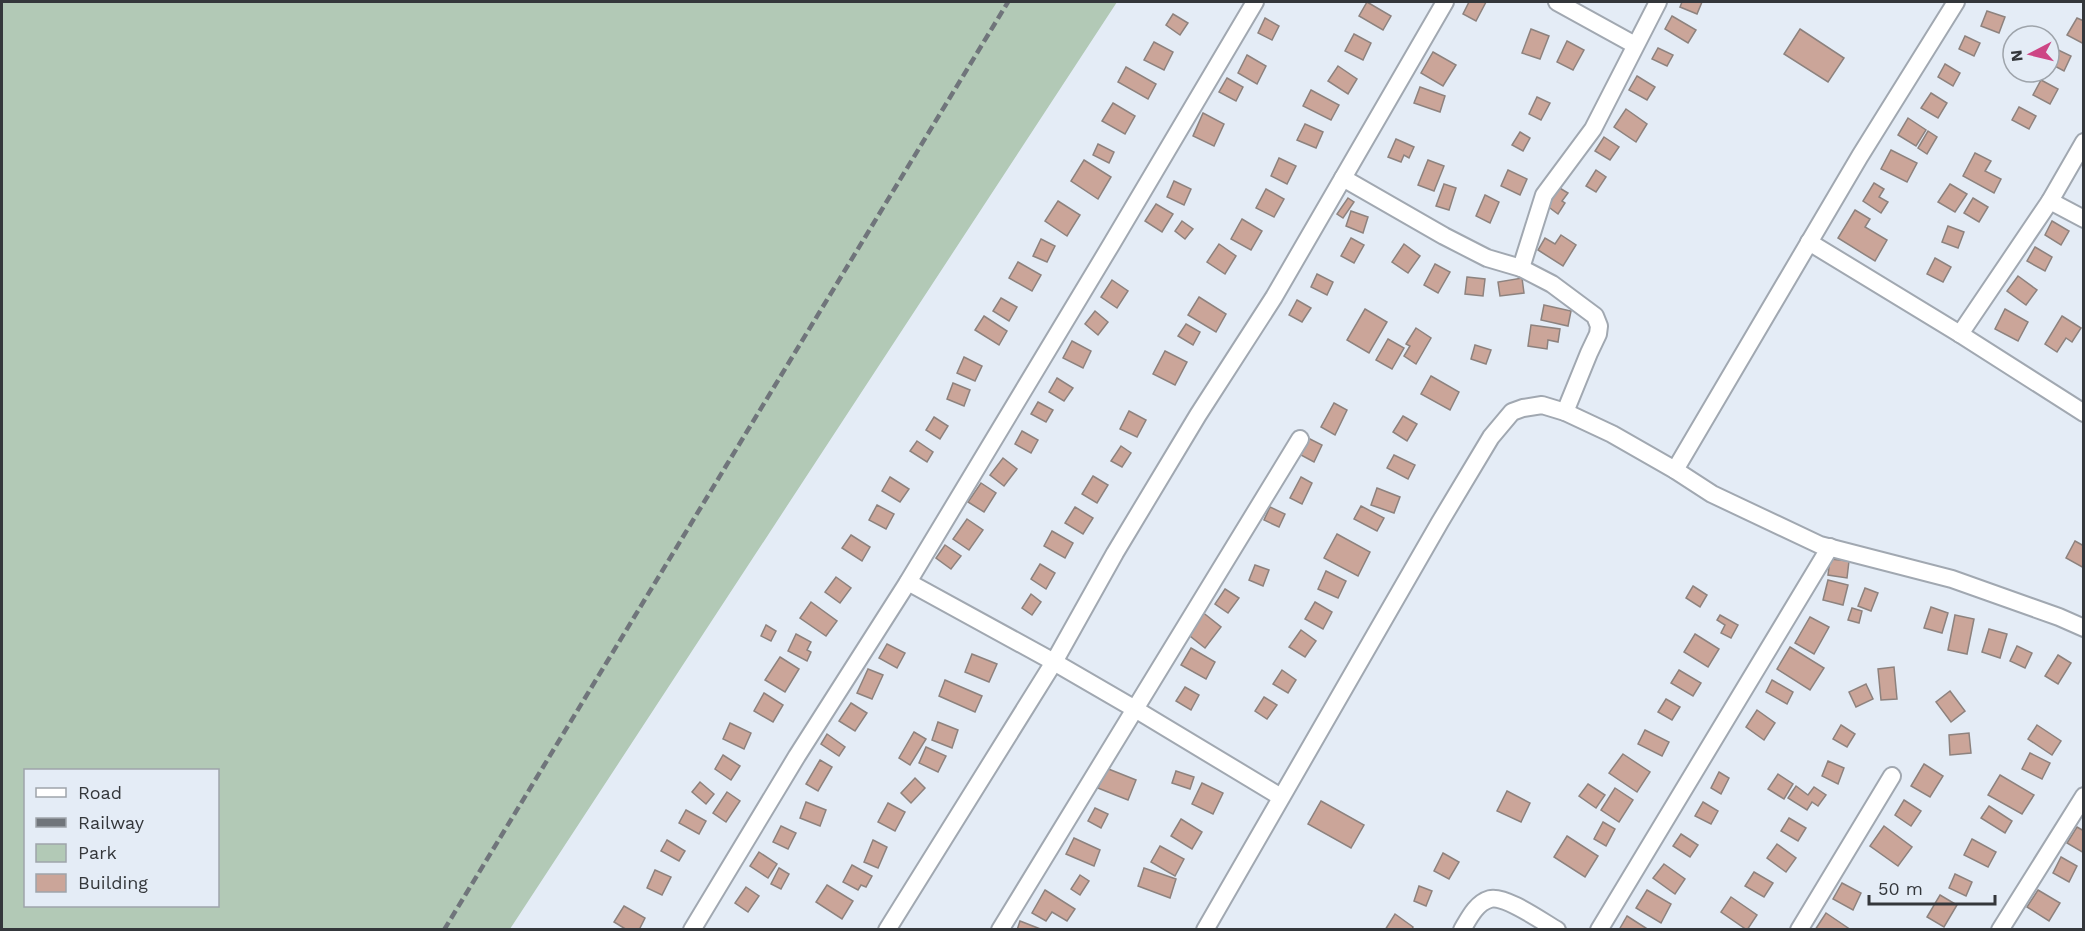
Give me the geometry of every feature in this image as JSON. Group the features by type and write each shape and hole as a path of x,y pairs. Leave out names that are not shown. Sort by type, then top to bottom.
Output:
{"street":[{"path":"692,930 797,756 908,582 1255,2"},
{"path":"887,930 1054,662 1115,553 1198,415 1274,297 1445,2"},
{"path":"1557,2 1635,45"},
{"path":"1521,268 1544,195 1593,129 1658,2"},
{"path":"1675,470 1860,156 1956,2"},
{"path":"1960,334 2050,201 2084,142"},
{"path":"1344,178 1487,258 1521,268 1552,284 1595,316 1599,326 1598,334 1565,412"},
{"path":"2050,201 2084,219"},
{"path":"1809,242 2084,413"},
{"path":"1205,930 1491,437 1512,412 1523,408 1542,405 1565,412 1612,434 1712,494 1820,545 1952,579 2084,628"},
{"path":"1000,930 1300,439"},
{"path":"1599,930 1830,547"},
{"path":"908,582 1054,662 1281,797"},
{"path":"1799,930 1892,776"},
{"path":"2000,930 2084,796"},
{"path":"1462,930 1475,908 1490,899 1505,901 1557,930"}],"green space":[{"path":"2,2 1117,2 510,929 2,930"}],"building":[{"path":"1367,2 1391,16 1383,30 1359,16"},
{"path":"1469,2 1486,2 1476,21 1463,14"},
{"path":"1682,2 1702,2 1697,14 1680,7"},
{"path":"1987,11 2005,17 1999,33 1981,26"},
{"path":"1173,14 1188,23 1180,35 1166,25"},
{"path":"1672,16 1696,30 1688,43 1665,29"},
{"path":"1265,18 1279,26 1272,40 1258,33"},
{"path":"2077,18 2084,21 2084,44 2067,35"},
{"path":"1531,29 1549,36 1540,59 1522,53"},
{"path":"1800,29 1844,58 1828,82 1784,54"},
{"path":"1354,34 1371,43 1363,60 1345,51"},
{"path":"1965,36 1980,43 1974,56 1959,49"},
{"path":"1567,41 1584,50 1573,70 1557,62"},
{"path":"1154,42 1173,52 1164,70 1144,60"},
{"path":"1658,48 1673,55 1667,66 1652,59"},
{"path":"2061,51 2071,56 2064,71 2061,69"},
{"path":"1433,52 1456,65 1443,86 1421,73"},
{"path":"1247,55 1266,66 1257,84 1238,73"},
{"path":"1945,64 1960,73 1953,86 1938,77"},
{"path":"1338,66 1357,79 1348,94 1328,81"},
{"path":"1126,67 1156,84 1148,99 1118,82"},
{"path":"1637,76 1655,87 1647,100 1629,90"},
{"path":"1227,78 1243,87 1236,101 1219,92"},
{"path":"2039,84 2049,84 2058,89 2050,104 2033,95"},
{"path":"1420,87 1445,96 1440,112 1414,103"},
{"path":"1311,90 1339,105 1331,120 1303,106"},
{"path":"1931,93 1947,103 1938,118 1921,108"},
{"path":"1537,97 1550,103 1541,120 1529,114"},
{"path":"1113,103 1135,116 1125,134 1102,121"},
{"path":"2019,107 2036,116 2029,129 2012,120"},
{"path":"1626,109 1647,124 1636,142 1614,127"},
{"path":"1203,113 1224,124 1214,146 1193,136"},
{"path":"1908,118 1926,130 1916,146 1898,135"},
{"path":"1305,124 1323,132 1316,148 1297,140"},
{"path":"1928,131 1937,137 1927,154 1918,148"},
{"path":"1520,132 1530,138 1523,151 1512,145"},
{"path":"1604,137 1619,147 1610,160 1595,151"},
{"path":"1396,139 1414,147 1409,158 1404,155 1401,162 1388,157"},
{"path":"1098,144 1114,152 1109,163 1093,155"},
{"path":"1891,150 1917,163 1907,182 1881,169"},
{"path":"1975,153 1991,161 1985,171 2001,179 1994,193 1963,176"},
{"path":"1279,158 1296,166 1287,184 1271,176"},
{"path":"1084,160 1111,177 1098,199 1071,181"},
{"path":"1428,160 1444,166 1434,191 1418,185"},
{"path":"1508,170 1527,179 1520,195 1501,186"},
{"path":"1596,170 1606,177 1596,192 1586,186"},
{"path":"1174,181 1191,189 1184,205 1167,197"},
{"path":"1874,183 1884,189 1879,197 1888,202 1881,213 1863,201"},
{"path":"1444,184 1456,188 1449,210 1436,206"},
{"path":"1950,184 1967,194 1955,212 1938,202"},
{"path":"1558,187 1568,193 1562,201 1565,203 1558,214 1546,205"},
{"path":"1266,189 1284,199 1274,217 1256,208"},
{"path":"1485,195 1499,202 1490,223 1476,216"},
{"path":"1348,198 1354,202 1343,218 1337,214"},
{"path":"1973,198 1988,207 1979,222 1964,213"},
{"path":"1058,201 1080,215 1067,236 1045,221"},
{"path":"1156,204 1173,214 1162,232 1145,221"},
{"path":"1855,210 1870,219 1865,227 1887,240 1875,261 1838,238"},
{"path":"1351,211 1368,217 1363,233 1346,226"},
{"path":"1242,219 1262,231 1251,250 1231,239"},
{"path":"1182,221 1193,229 1185,239 1175,231"},
{"path":"2052,221 2069,231 2061,245 2045,235"},
{"path":"1948,226 1964,232 1958,248 1942,242"},
{"path":"1561,235 1576,245 1563,266 1538,250 1545,238 1555,244"},
{"path":"1351,238 1364,245 1354,263 1341,256"},
{"path":"1041,239 1055,246 1047,262 1033,256"},
{"path":"1219,244 1236,256 1225,274 1207,262"},
{"path":"1404,244 1420,256 1408,273 1392,262"},
{"path":"2035,247 2052,257 2045,271 2027,261"},
{"path":"1935,258 1951,267 1943,282 1927,274"},
{"path":"1018,262 1041,275 1032,291 1009,278"},
{"path":"1435,264 1450,272 1438,293 1424,285"},
{"path":"1317,274 1333,282 1327,295 1311,287"},
{"path":"2018,276 2037,290 2026,305 2007,291"},
{"path":"1467,277 1485,279 1483,296 1465,294"},
{"path":"1522,278 1524,293 1500,296 1498,282"},
{"path":"1112,280 1128,291 1117,308 1101,297"},
{"path":"1199,297 1226,314 1216,332 1188,315"},
{"path":"1001,298 1017,307 1009,321 993,311"},
{"path":"1297,300 1311,308 1302,322 1289,315"},
{"path":"1544,305 1571,311 1568,326 1541,320"},
{"path":"1365,309 1387,322 1369,353 1347,340"},
{"path":"2005,309 2028,322 2018,341 1995,329"},
{"path":"1095,311 1108,322 1098,335 1085,324"},
{"path":"984,316 1007,331 999,345 975,330"},
{"path":"2062,316 2081,328 2072,342 2066,338 2057,352 2045,344"},
{"path":"1186,324 1200,332 1193,345 1178,336"},
{"path":"1531,325 1560,329 1558,342 1548,340 1547,349 1528,346"},
{"path":"1416,328 1431,338 1416,364 1404,356 1410,346 1406,344"},
{"path":"1388,339 1404,348 1392,369 1376,360"},
{"path":"1072,341 1091,351 1083,368 1063,358"},
{"path":"1475,345 1491,350 1486,364 1471,359"},
{"path":"1165,351 1187,362 1175,385 1153,374"},
{"path":"964,357 982,366 975,381 957,373"},
{"path":"1431,376 1459,392 1450,410 1421,394"},
{"path":"1057,378 1073,388 1064,401 1049,392"},
{"path":"953,383 970,390 964,406 947,399"},
{"path":"1038,402 1053,410 1046,422 1031,414"},
{"path":"1334,403 1347,410 1335,435 1321,427"},
{"path":"1129,411 1146,420 1137,437 1120,429"},
{"path":"1403,416 1417,424 1407,441 1393,432"},
{"path":"934,417 948,426 940,439 926,430"},
{"path":"1022,431 1038,440 1031,453 1015,444"},
{"path":"1308,438 1322,445 1314,462 1299,454"},
{"path":"917,441 933,452 927,462 910,451"},
{"path":"1121,446 1131,453 1122,467 1111,461"},
{"path":"1394,455 1415,465 1408,479 1387,468"},
{"path":"1003,458 1017,469 1004,486 990,475"},
{"path":"1093,476 1108,485 1097,503 1082,494"},
{"path":"890,477 909,489 900,502 882,491"},
{"path":"1301,477 1312,483 1302,504 1290,498"},
{"path":"981,483 996,493 984,512 968,502"},
{"path":"1377,488 1400,497 1394,513 1371,505"},
{"path":"877,505 894,514 886,529 869,520"},
{"path":"1361,506 1384,518 1377,531 1354,519"},
{"path":"1075,507 1093,518 1083,534 1065,523"},
{"path":"1270,507 1285,514 1279,527 1264,520"},
{"path":"967,519 983,530 969,550 953,539"},
{"path":"1052,531 1073,543 1065,558 1044,546"},
{"path":"1337,534 1370,552 1358,576 1324,558"},
{"path":"851,535 870,547 862,561 842,548"},
{"path":"2075,541 2084,546 2084,568 2066,558"},
{"path":"945,545 961,556 951,569 936,558"},
{"path":"1830,559 1849,561 1847,578 1828,575"},
{"path":"1040,564 1055,573 1046,589 1031,579"},
{"path":"1255,565 1269,570 1263,586 1249,580"},
{"path":"1326,571 1346,581 1338,598 1318,589"},
{"path":"836,577 851,588 840,603 825,592"},
{"path":"1828,580 1848,585 1843,605 1823,600"},
{"path":"1693,586 1707,595 1700,607 1686,598"},
{"path":"1865,588 1878,593 1871,611 1858,606"},
{"path":"1225,589 1239,598 1228,613 1215,604"},
{"path":"1031,594 1041,602 1032,615 1022,608"},
{"path":"811,602 837,621 826,636 800,618"},
{"path":"1315,602 1332,612 1323,629 1305,619"},
{"path":"1931,607 1948,613 1942,633 1924,628"},
{"path":"1852,608 1862,611 1859,623 1848,620"},
{"path":"1201,611 1221,627 1205,648 1185,632"},
{"path":"1720,615 1738,625 1731,638 1721,633 1725,625 1717,620"},
{"path":"1955,615 1974,619 1967,654 1948,650"},
{"path":"1810,617 1829,627 1814,654 1795,643"},
{"path":"766,625 776,631 771,641 761,636"},
{"path":"1989,629 2007,634 2000,658 1982,652"},
{"path":"1301,630 1316,641 1305,657 1289,647"},
{"path":"796,634 811,642 807,650 811,652 807,661 788,651"},
{"path":"1695,634 1719,649 1708,667 1684,652"},
{"path":"887,644 905,653 897,668 879,658"},
{"path":"2017,646 2032,653 2025,668 2010,661"},
{"path":"1790,647 1824,668 1810,690 1777,669"},
{"path":"1191,648 1215,662 1206,679 1181,665"},
{"path":"972,654 997,664 989,682 965,672"},
{"path":"2058,655 2071,663 2058,684 2045,676"},
{"path":"780,657 799,669 785,692 765,680"},
{"path":"1894,667 1897,699 1881,700 1878,669"},
{"path":"868,669 883,675 872,699 857,693"},
{"path":"1282,670 1296,680 1288,693 1273,684"},
{"path":"1679,670 1701,683 1693,696 1671,683"},
{"path":"945,680 982,696 975,712 939,696"},
{"path":"1772,680 1793,692 1787,704 1766,692"},
{"path":"1866,684 1873,699 1856,707 1849,692"},
{"path":"1185,687 1199,695 1191,710 1176,701"},
{"path":"1950,691 1965,711 1951,722 1936,702"},
{"path":"764,693 783,705 773,722 754,711"},
{"path":"1264,697 1277,705 1267,719 1255,711"},
{"path":"1666,699 1680,707 1672,720 1658,712"},
{"path":"851,703 867,713 855,731 839,721"},
{"path":"1757,710 1775,723 1764,740 1746,727"},
{"path":"938,722 958,730 952,748 932,740"},
{"path":"730,723 751,733 744,749 723,739"},
{"path":"1841,725 1855,734 1847,747 1833,739"},
{"path":"2037,725 2061,741 2052,755 2028,739"},
{"path":"1645,730 1669,742 1662,756 1638,744"},
{"path":"914,732 926,739 910,765 899,758"},
{"path":"1969,733 1971,753 1950,755 1949,735"},
{"path":"827,734 845,747 839,756 821,744"},
{"path":"926,747 946,756 938,772 919,763"},
{"path":"2030,753 2050,763 2042,779 2022,769"},
{"path":"1623,754 1650,772 1637,792 1609,773"},
{"path":"723,755 740,766 731,780 715,769"},
{"path":"820,760 832,767 818,791 806,784"},
{"path":"1828,761 1844,768 1838,784 1822,776"},
{"path":"1924,764 1943,776 1930,797 1911,786"},
{"path":"1106,768 1136,780 1128,800 1098,788"},
{"path":"1176,771 1194,777 1190,789 1172,783"},
{"path":"1719,772 1729,778 1721,794 1711,788"},
{"path":"1778,774 1793,784 1784,799 1768,789"},
{"path":"2000,775 2034,795 2022,814 1988,795"},
{"path":"915,778 925,788 911,803 901,793"},
{"path":"700,782 714,794 706,804 692,792"},
{"path":"1202,783 1223,793 1213,814 1192,804"},
{"path":"1588,784 1605,795 1596,808 1579,796"},
{"path":"1796,786 1808,795 1814,787 1826,795 1818,806 1812,802 1807,810 1788,798"},
{"path":"1615,788 1633,800 1619,822 1601,810"},
{"path":"1507,791 1530,803 1521,822 1497,811"},
{"path":"727,792 740,801 726,822 713,813"},
{"path":"1904,800 1921,811 1911,826 1895,815"},
{"path":"1321,801 1364,825 1351,848 1308,824"},
{"path":"806,802 826,810 820,826 800,818"},
{"path":"1703,802 1718,811 1711,824 1695,816"},
{"path":"888,803 905,812 895,831 878,822"},
{"path":"1989,806 2012,821 2005,833 1981,818"},
{"path":"1095,808 1108,814 1101,828 1088,821"},
{"path":"686,810 706,821 699,834 679,823"},
{"path":"1789,818 1806,828 1798,841 1781,831"},
{"path":"1181,819 1202,832 1192,849 1171,836"},
{"path":"1603,822 1615,829 1606,846 1594,839"},
{"path":"781,826 796,833 788,849 773,842"},
{"path":"1884,826 1912,847 1898,866 1870,846"},
{"path":"2077,827 2084,831 2084,853 2067,843"},
{"path":"1681,834 1698,845 1690,857 1673,846"},
{"path":"1567,836 1598,856 1585,877 1554,857"},
{"path":"1074,838 1100,850 1094,866 1066,854"},
{"path":"1972,839 1996,852 1988,867 1964,855"},
{"path":"667,840 685,851 679,861 661,851"},
{"path":"873,840 887,847 878,868 864,862"},
{"path":"1777,844 1796,858 1786,872 1767,858"},
{"path":"1160,846 1184,859 1175,876 1151,862"},
{"path":"759,852 777,864 768,878 750,866"},
{"path":"1443,853 1459,862 1449,879 1434,871"},
{"path":"2061,857 2077,866 2069,882 2053,873"},
{"path":"1664,864 1685,879 1675,894 1653,878"},
{"path":"852,865 872,876 866,887 861,885 858,890 843,882"},
{"path":"779,868 789,874 781,889 771,884"},
{"path":"1144,868 1176,879 1170,898 1138,886"},
{"path":"655,870 671,877 662,895 647,888"},
{"path":"1754,872 1773,883 1764,897 1745,886"},
{"path":"1955,874 1972,882 1966,896 1949,888"},
{"path":"1080,875 1089,881 1080,895 1071,889"},
{"path":"1842,883 1861,893 1853,910 1833,899"},
{"path":"827,885 853,901 842,919 816,902"},
{"path":"1419,886 1432,891 1426,906 1414,901"},
{"path":"746,887 759,896 748,912 735,903"},
{"path":"1045,890 1075,909 1067,921 1052,912 1046,921 1032,913"},
{"path":"1647,890 1671,904 1661,923 1636,908"},
{"path":"2038,890 2060,903 2049,921 2027,907"},
{"path":"1940,895 1957,905 1944,927 1927,917"},
{"path":"1731,897 1757,915 1747,930 1721,912"},
{"path":"624,906 645,918 639,930 627,930 614,922"},
{"path":"1826,913 1851,930 1815,930"},
{"path":"1395,914 1413,927 1412,930 1385,930"},
{"path":"1627,916 1649,930 1619,930"},
{"path":"1020,921 1043,930 1017,930"}],"railway":[{"path":"444,930 1008,2"}]}
